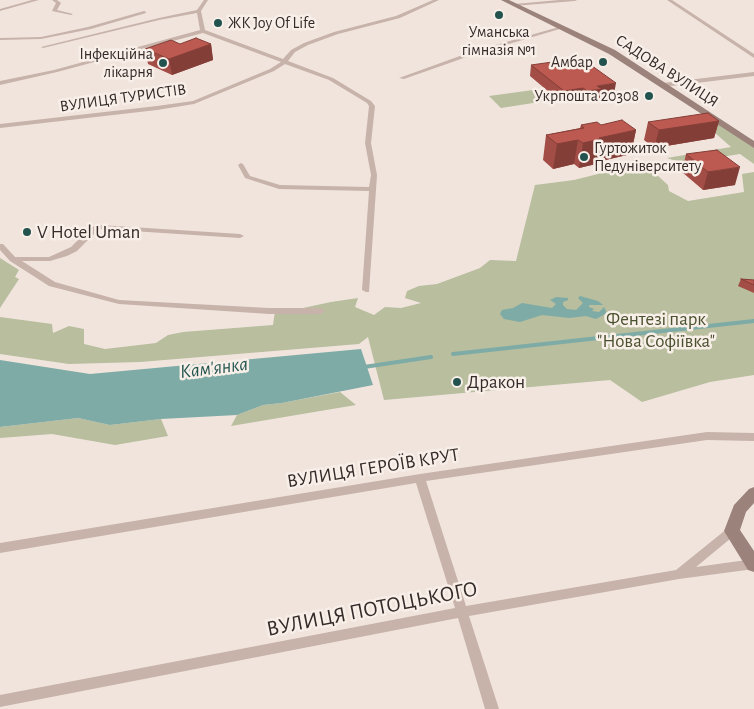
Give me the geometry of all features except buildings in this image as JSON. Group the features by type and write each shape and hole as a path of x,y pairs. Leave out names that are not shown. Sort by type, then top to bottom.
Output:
{"street":[{"path":"0,10 37,0"},
{"path":"54,0 60,2 54,10 71,14"},
{"path":"202,31 199,11 206,0"},
{"name":"ВУЛИЦЯ ТУРИСТІВ","path":"0,126 194,102 272,70 284,62 294,51 306,44 336,33 398,17 437,0"},
{"name":"САДОВА ВУЛИЦЯ","path":"504,0 612,52 754,145"},
{"path":"514,6 576,0"},
{"path":"669,0 754,56"},
{"path":"43,47 159,18 199,11"},
{"path":"0,39 41,38 89,28 144,12"},
{"path":"402,78 483,50 561,28"},
{"path":"0,83 55,71 202,31 331,79 369,102 372,106 368,143 374,175 371,189 366,290"},
{"path":"663,85 754,74"},
{"path":"241,165 246,178 279,187 371,189"},
{"path":"12,259 50,259 74,249 94,229 100,228 240,236"},
{"path":"0,246 12,259 52,284 119,302 269,311 321,312"},
{"name":"ВУЛИЦЯ ГЕРОЇВ КРУТ","path":"0,548 420,478 707,436 754,437"},
{"path":"420,478 492,709"},
{"path":"679,574 732,531 739,509 754,492"},
{"path":"732,531 754,565"},
{"name":"ВУЛИЦЯ ПОТОЦЬКОГО","path":"0,701 462,612 679,574 754,565"}],"green space":[{"path":"533,90 546,101 501,108 489,96"},
{"path":"707,114 754,145 754,164 740,154 682,163 667,158 731,147 698,118"},
{"name":"Фентезі парк \"Нова Софіївка\"","path":"635,160 645,164 668,185 669,191 688,201 744,192 742,174 754,172 754,375 710,382 642,402 610,380 384,400 368,337 359,344 140,362 69,364 0,354 0,317 52,324 53,333 69,326 84,329 84,344 105,349 156,343 168,335 183,332 273,325 275,311 289,311 358,298 355,307 374,315 385,307 401,308 421,303 405,298 407,291 419,286 437,284 480,268 490,260 516,261 535,185 574,180 606,172 607,167"},
{"path":"0,258 19,270 15,277 19,279 0,308"},
{"path":"340,392 356,405 231,426 237,415 263,405"},
{"path":"78,418 110,425 161,419 168,436 115,445 52,434 0,438 0,427"}],"water":[{"path":"580,296 598,301 603,305 589,305 589,307 594,309 592,311 599,312 604,307 607,313 596,319 586,316 569,318 542,315 520,322 504,319 500,314 502,310 513,308 522,303 552,308 556,304 550,300 556,297 568,298 568,300 563,302 563,305 567,309 576,310 583,303 578,298"},
{"path":"361,349 373,385 263,405 237,415 161,419 110,425 78,418 0,427 0,360 90,374"}],"waterway":[{"name":"Кам'янка","path":"453,354 754,321"},
{"name":"Кам'янка","path":"364,367 431,357"}],"place":[{"name":"Уманська гімназія №1","path":"499,15"},
{"name":"ЖК Joy Of Life","path":"218,23"},
{"name":"Амбар","path":"603,62"},
{"name":"Інфекційна лікарня","path":"163,63"},
{"name":"Укрпошта 20308","path":"649,96"},
{"name":"Гуртожиток Педуніверситету","path":"584,157"},
{"name":"V Hotel Uman","path":"27,232"},
{"name":"Дракон","path":"457,382"}]}
